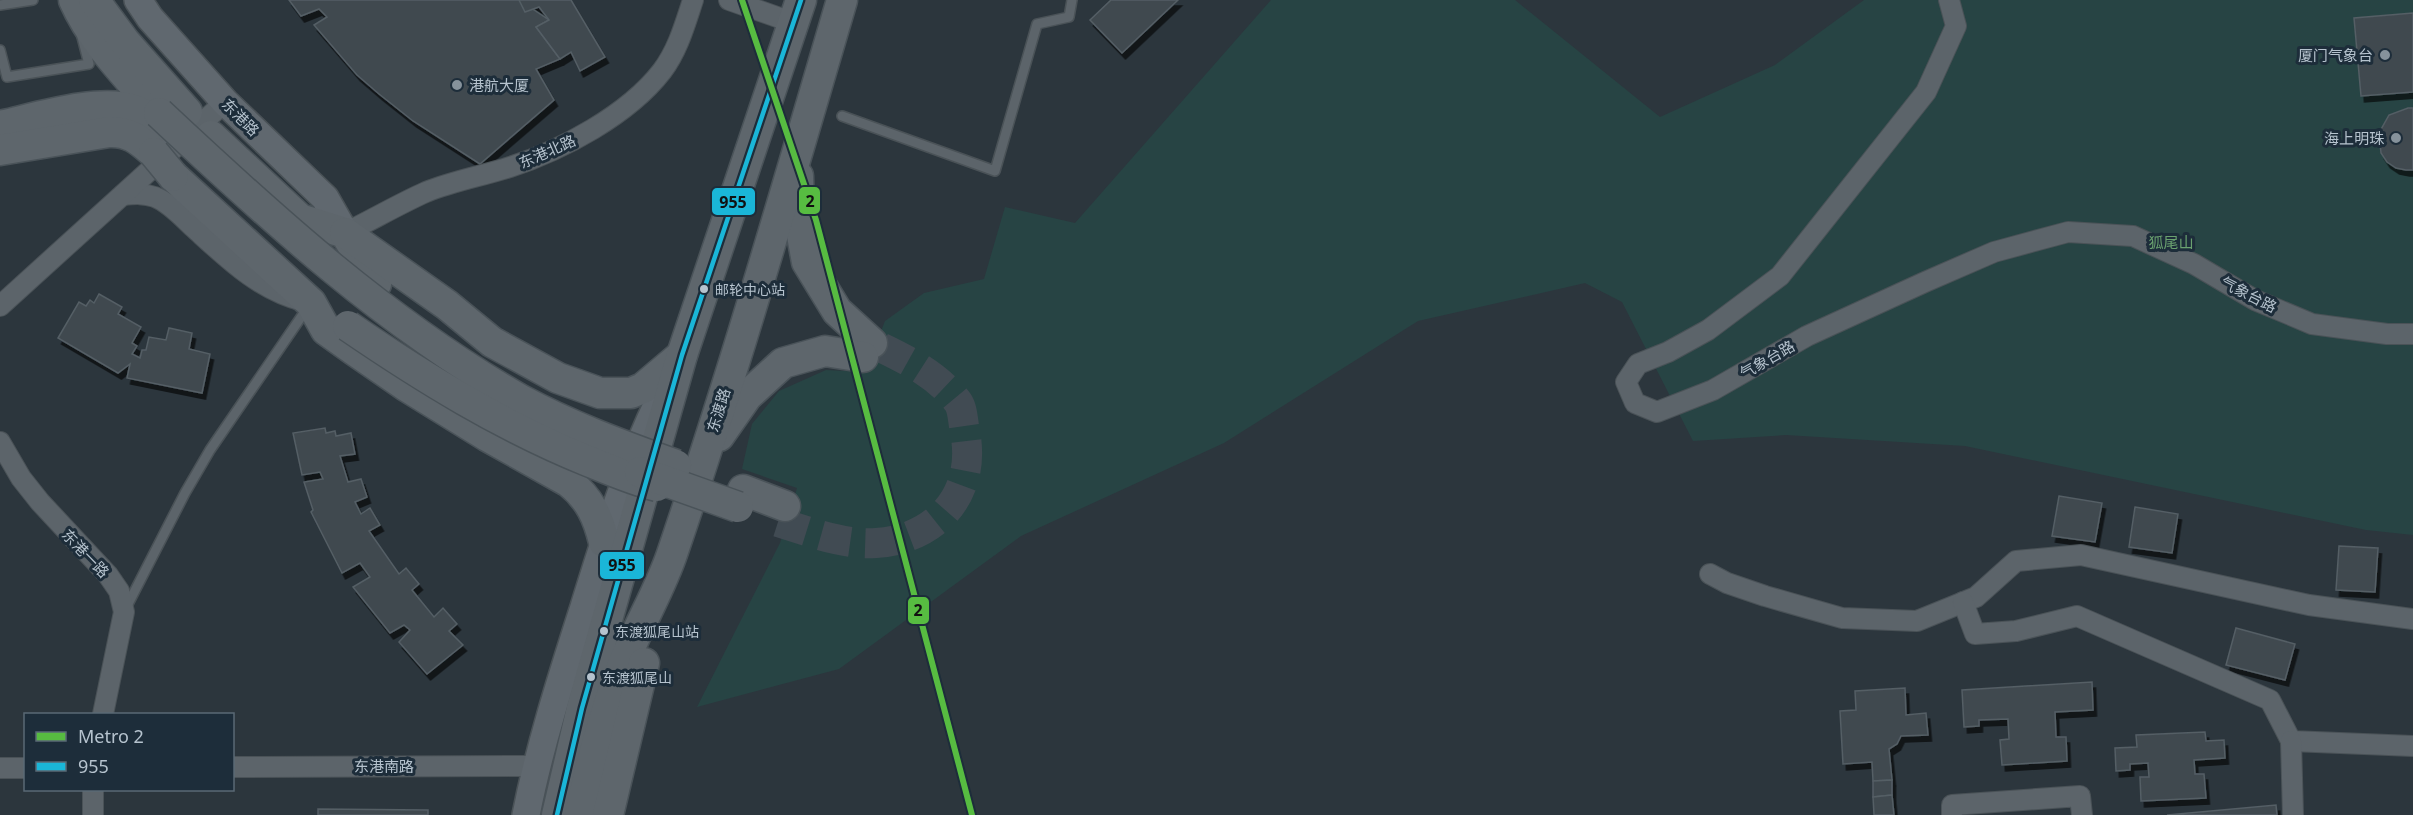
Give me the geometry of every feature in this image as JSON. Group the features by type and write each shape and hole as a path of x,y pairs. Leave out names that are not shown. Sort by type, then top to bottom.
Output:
{"main road":[{"path":"73,0 87,26 187,156 312,270 416,346 481,388 579,445 622,465 740,499 782,514"},
{"path":"94,0 125,42 167,128 173,176 311,303 420,375 477,408 553,447 642,482 740,499"},
{"name":"东港路","path":"138,0 150,18 225,102 325,198 345,233"},
{"name":"东渡路","path":"580,815 589,771 628,652 672,554 690,462 798,152 842,0"},
{"path":"582,708 682,355 797,11"},
{"path":"0,126 84,108 123,107 136,110 167,128 354,288 388,313 522,400 587,432 690,462"},
{"path":"0,150 109,132 123,132 136,137 167,128 211,136 300,219 345,233 447,305 492,342 558,378 600,393 631,393 654,380 682,355"},
{"path":"690,462 747,396 783,363 825,351 868,350 837,311 807,262 800,219 798,152"},
{"path":"345,233 376,284 436,329 498,369 690,462 740,499"},
{"path":"311,303 351,316 440,374 559,444 569,460 582,492 593,507 604,542"},
{"path":"311,303 326,330 354,350 406,386 569,482 582,492"},
{"path":"526,815 536,766 604,542 643,434 682,355"},
{"path":"545,434 555,437 564,432 572,410 573,398 569,387 558,378"},
{"path":"557,815 643,434"},
{"path":"608,815 672,554"}],"street":[{"name":"东港北路","path":"345,233 426,192 511,167 568,143 609,118 646,89 663,70 677,45 693,0"},
{"path":"729,0 797,11"},
{"name":"气象台路","path":"1949,0 1956,26 1926,92 1780,276 1708,330 1668,352 1638,364 1626,382 1635,403 1657,412 1713,390 1807,336 1914,287 1994,252 2068,232 2133,236 2194,264 2255,300 2312,324 2387,334 2413,334"},
{"path":"0,306 225,102"},
{"path":"123,195 138,193 154,197 169,205 253,279 286,297 311,303"},
{"name":"东港一路","path":"0,442 21,478 40,502 114,582 119,591 124,612 102,713"},
{"path":"1710,574 1727,583 1765,596 1842,618 1917,621 1976,597 2016,561 2081,555 2309,605 2413,619"},
{"path":"1963,603 1975,634 2016,631 2077,616 2270,700 2290,741 2294,815"},
{"path":"2290,741 2413,746"},
{"name":"东港南路","path":"234,767 536,766"},
{"path":"0,768 24,768"},
{"path":"93,791 93,815"},
{"path":"1952,815 1952,805 2080,796 2082,815"}],"lane":[{"path":"0,5 33,0"},
{"path":"0,50 7,77 88,64 73,0"},
{"path":"842,116 995,171 1037,24 1069,17 1072,0"},
{"path":"124,612 185,493 210,450 311,303"}],"green space":[{"name":"狐尾山","path":"1271,0 1515,0 1660,117 1775,65 1864,0 2413,0 2413,535 2366,530 1965,446 1786,435 1693,441 1622,302 1585,283 1418,321 1224,443 1021,536 839,669 697,707 780,543 797,488 742,469 752,424 779,391 826,370 865,372 885,321 924,293 984,279 1005,207 1075,223"}],"building":[{"name":"港航大厦","path":"289,0 519,0 549,20 536,27 560,59 536,69 554,100 480,164 413,121 357,75 314,25 327,17 319,9 301,16"},
{"path":"519,0 571,0 605,57 580,71 571,52 560,59 536,27 549,20 539,7 525,12"},
{"path":"1111,0 1178,0 1122,53 1090,20"},
{"name":"厦门气象台","path":"2413,13 2413,92 2361,96 2354,18"},
{"name":"海上明珠","path":"2413,108 2413,170 2396,168 2387,162 2381,153 2379,133 2389,115"},
{"path":"99,294 122,307 118,314 141,327 132,343 137,346 132,354 140,358 142,350 146,350 149,337 166,340 169,328 192,333 189,349 210,354 202,393 127,378 130,364 118,373 58,338 79,302 86,306 90,300 94,303"},
{"path":"325,428 326,433 335,431 336,436 351,433 355,454 340,456 348,482 361,479 367,497 355,502 361,514 370,508 380,525 369,531 399,574 406,568 419,584 412,590 434,617 443,608 457,624 449,631 463,645 427,674 399,642 410,630 404,625 390,633 353,587 370,577 360,563 342,573 311,512 313,510 304,482 323,479 320,472 302,475 293,433"},
{"path":"2059,496 2102,503 2095,542 2052,536"},
{"path":"2135,507 2178,514 2172,553 2129,547"},
{"path":"2339,546 2378,548 2375,592 2336,590"},
{"path":"2236,628 2295,644 2285,680 2226,665"},
{"path":"2092,682 2093,710 2055,712 2056,737 2066,737 2067,761 2002,765 2000,740 2009,739 2008,719 1979,720 1979,726 1964,727 1962,690"},
{"path":"1905,688 1906,715 1926,713 1928,735 1901,736 1897,744 1889,749 1892,780 1873,781 1872,762 1843,764 1840,711 1856,710 1855,691"},
{"path":"2205,732 2206,741 2224,740 2225,758 2194,760 2195,774 2204,774 2206,798 2141,801 2140,777 2149,777 2148,763 2130,764 2130,770 2116,771 2115,748 2137,747 2136,735"},
{"path":"1892,780 1892,795 1873,797 1873,781"},
{"path":"1892,795 1894,815 1874,815 1873,797"},
{"path":"2276,805 2277,815 2167,815"},
{"path":"318,809 428,810 428,815 318,815"}],"tunnel":[{"path":"778,522 851,542 876,543 898,540 917,533 934,522 948,509 958,493 965,475 967,454 963,416 958,402 929,375 872,343"}],"metro line":[{"name":"2","path":"742,0 816,220 972,815"}],"transit line":[{"name":"955","path":"557,815 582,708 682,355 801,0"}],"place":[{"name":"厦门气象台","path":"2385,55"},
{"name":"港航大厦","path":"457,85"},
{"name":"海上明珠","path":"2396,138"},
{"name":"邮轮中心站","path":"704,289"},
{"name":"东渡狐尾山站","path":"604,631"},
{"name":"东渡狐尾山","path":"591,677"}]}
